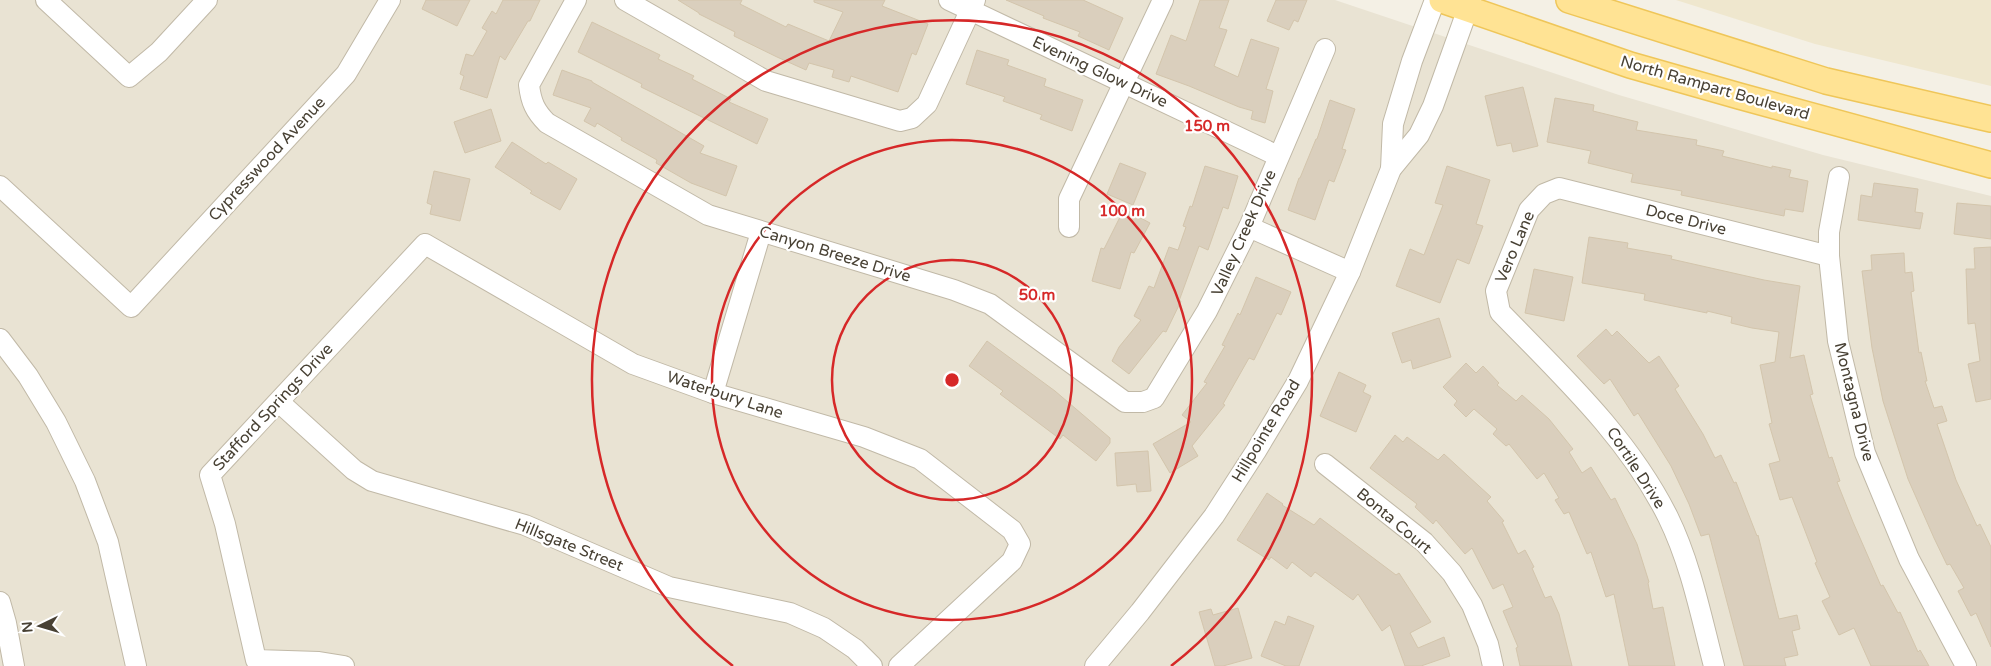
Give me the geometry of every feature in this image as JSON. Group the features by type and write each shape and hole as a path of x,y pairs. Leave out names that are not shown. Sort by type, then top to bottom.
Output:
{"main road":[{"name":"North Rampart Boulevard","path":"1442,0 1469,5 1639,67 1991,165"},
{"path":"1568,0 1826,81 1991,119"}],"street":[{"path":"46,0 129,77 159,52 206,0"},
{"name":"Cypresswood Avenue","path":"3,194 131,307 346,74 390,0"},
{"name":"Canyon Breeze Drive","path":"576,0 529,85 531,100 536,113 547,122 708,215 954,290 990,304 1125,402 1143,402"},
{"path":"625,0 766,81 900,121 912,118 927,104 973,5"},
{"name":"Evening Glow Drive","path":"949,0 973,5 1123,83 1278,156"},
{"path":"1069,227 1068,199 1163,0"},
{"name":"Hillpointe Road","path":"1391,169 1393,124 1412,61 1435,0"},
{"name":"Hillpointe Road","path":"1095,666 1140,612 1214,516 1298,381 1350,272 1391,169 1419,136 1433,106 1469,5"},
{"name":"Valley Creek Drive","path":"1143,402 1154,398 1207,312 1249,227 1325,49"},
{"name":"Montagna Drive","path":"1839,177 1829,232 1829,256 1838,341 1865,453 1910,559 1966,666"},
{"name":"Doce Drive","path":"1544,194 1559,188 1829,256"},
{"name":"Vero Lane","path":"1498,304 1496,291 1529,210 1544,194"},
{"path":"1249,227 1350,272"},
{"path":"713,393 761,232"},
{"name":"Waterbury Lane","path":"426,244 633,364 713,393 864,437 920,460 1012,530 1020,544 1012,561 899,666"},
{"name":"Stafford Springs Drive","path":"344,666 319,662 256,660 225,524 210,475 426,244"},
{"name":"Cortile Drive","path":"1498,304 1500,312 1602,418 1641,469 1668,518 1692,577 1714,666"},
{"path":"0,340 28,376 56,422 85,481 108,542 136,666"},
{"name":"Hillsgate Street","path":"279,402 354,470 372,481 525,525 669,588 790,613 824,628 855,649 872,666"},
{"name":"Bonta Court","path":"1325,464 1424,542 1452,573 1472,605 1488,644 1493,666"},
{"path":"0,602 6,622 14,666"}],"shaded area":[{"path":"0,0 1335,0 1619,95 1823,155 1991,196 1991,666 0,666"},
{"path":"1676,0 1991,0 1991,86 1815,44"}],"building":[{"path":"426,0 470,0 457,26 422,9"},
{"path":"503,0 540,0 530,21 528,21 505,60 500,56 487,98 460,89 464,76 460,74 466,54 473,56 487,31 482,28 492,11 496,14"},
{"path":"678,0 742,0 740,4 786,27 788,24 829,41 843,12 814,2 814,0 885,0 882,6 928,24 916,55 912,53 898,92 851,76 849,82 832,77 834,70 809,63 806,70 734,36 735,32 699,14"},
{"path":"1006,0 1083,0 1123,18 1109,50 1078,36 1080,32 1043,18 1044,16"},
{"path":"1200,0 1229,0 1219,28 1227,30 1214,66 1238,77 1251,39 1279,48 1266,89 1273,91 1265,123 1251,119 1253,111 1156,74 1171,35 1186,41"},
{"path":"1276,0 1307,0 1298,22 1294,20 1289,30 1267,21"},
{"path":"592,22 660,55 658,59 694,76 692,79 731,99 729,102 768,119 757,144 641,87 642,84 578,52"},
{"path":"977,50 1009,60 1007,65 1046,79 1044,86 1083,100 1072,131 1040,119 1042,115 1003,101 1005,97 966,84"},
{"path":"562,70 592,81 704,146 700,153 737,166 726,196 691,183 656,163 657,160 621,140 622,138 597,123 595,127 584,121 591,108 553,95"},
{"path":"1523,87 1538,146 1513,152 1511,143 1497,146 1485,96"},
{"path":"1555,98 1594,105 1593,111 1638,122 1636,130 1697,140 1696,145 1724,151 1722,156 1772,168 1772,166 1791,170 1789,177 1808,181 1803,212 1785,209 1784,216 1681,195 1682,191 1631,182 1633,174 1588,163 1591,151 1547,142"},
{"path":"1330,100 1355,109 1342,149 1346,150 1334,182 1329,180 1315,220 1288,210 1299,178 1317,139"},
{"path":"491,109 501,141 465,153 454,122"},
{"path":"512,142 546,164 548,162 577,179 560,210 530,193 532,191 495,167"},
{"path":"1120,163 1146,173 1133,205 1107,194"},
{"path":"1205,166 1238,176 1228,209 1223,207 1208,250 1199,246 1179,301 1181,301 1166,332 1163,331 1129,374 1112,361 1119,347 1141,320 1134,316 1149,286 1154,288 1169,247 1178,250 1186,227 1183,226 1190,206 1192,207"},
{"path":"1447,166 1490,180 1476,224 1483,226 1469,264 1457,259 1440,303 1396,286 1410,249 1424,255 1443,205 1435,203"},
{"path":"434,171 470,179 460,221 430,214 432,205 427,203"},
{"path":"1874,183 1918,189 1915,212 1923,213 1920,229 1858,220 1861,195 1872,197"},
{"path":"1957,203 1991,206 1991,239 1954,234"},
{"path":"1124,209 1150,223 1134,253 1131,252 1120,289 1092,281 1101,248 1104,249"},
{"path":"1589,237 1628,243 1627,248 1672,256 1671,259 1764,280 1800,286 1790,358 1804,355 1813,394 1810,395 1829,458 1832,457 1840,481 1837,482 1853,522 1881,586 1883,585 1898,613 1900,612 1918,652 1920,650 1929,666 1871,666 1854,628 1839,635 1822,601 1830,597 1815,563 1817,562 1792,497 1780,500 1769,464 1780,461 1769,424 1772,423 1760,365 1775,362 1779,332 1731,323 1732,317 1707,311 1707,313 1644,300 1645,294 1582,283"},
{"path":"1991,247 1991,399 1976,402 1968,364 1980,361 1975,323 1968,324 1966,269 1975,269 1974,248"},
{"path":"1904,253 1905,273 1912,272 1914,291 1911,292 1919,353 1921,352 1927,381 1925,381 1934,408 1942,406 1947,421 1937,424 1956,480 1977,526 1980,524 1991,547 1991,647 1976,613 1971,616 1958,591 1964,588 1950,564 1947,565 1908,479 1883,401 1872,348 1862,271 1872,270 1871,255"},
{"path":"1534,269 1573,277 1564,321 1525,313"},
{"path":"1256,277 1291,292 1281,315 1277,313 1254,360 1249,358 1223,404 1225,405 1192,446 1198,456 1170,473 1153,444 1191,422 1182,415 1207,383 1204,382 1225,346 1222,345 1238,313 1240,315"},
{"path":"1439,318 1451,357 1413,369 1411,360 1402,363 1392,333"},
{"path":"1606,329 1612,336 1617,331 1649,363 1659,356 1679,386 1675,389 1703,434 1715,458 1721,455 1734,483 1736,482 1758,535 1779,619 1797,615 1800,629 1792,631 1798,655 1784,658 1786,666 1744,666 1709,534 1701,536 1689,504 1671,466 1638,413 1634,416 1610,379 1604,384 1577,356"},
{"path":"987,341 1055,391 1110,438 1110,443 1096,461 1063,435 1060,439 1000,394 1003,391 969,366"},
{"path":"1466,363 1476,373 1483,366 1499,383 1497,385 1516,401 1522,395 1549,419 1573,449 1569,452 1582,473 1591,467 1611,500 1615,498 1637,544 1649,582 1653,609 1663,607 1675,666 1629,666 1614,594 1606,597 1591,552 1587,554 1569,512 1564,514 1555,500 1559,498 1544,473 1537,479 1509,444 1506,446 1493,434 1497,429 1474,409 1466,417 1454,405 1457,401 1443,387"},
{"path":"1339,372 1366,385 1363,392 1371,396 1356,432 1320,416"},
{"path":"1395,435 1403,442 1407,437 1438,460 1444,454 1491,497 1487,501 1504,521 1502,522 1518,554 1525,550 1534,567 1532,568 1545,598 1551,596 1559,614 1572,666 1520,666 1516,648 1518,647 1503,611 1513,607 1503,584 1493,589 1472,548 1465,554 1436,520 1433,524 1415,507 1417,504 1370,468"},
{"path":"1148,451 1151,491 1137,492 1136,484 1117,486 1115,453"},
{"path":"1267,493 1314,525 1320,518 1396,575 1399,573 1431,622 1410,633 1418,648 1444,637 1450,656 1421,666 1405,666 1390,625 1382,631 1358,594 1353,600 1315,572 1311,577 1292,562 1287,569 1271,557 1269,560 1237,540"},
{"path":"1238,608 1252,658 1223,666 1215,666 1199,612 1211,609 1213,615"},
{"path":"1288,616 1314,626 1299,666 1286,666 1261,656 1275,621 1285,625"}]}
